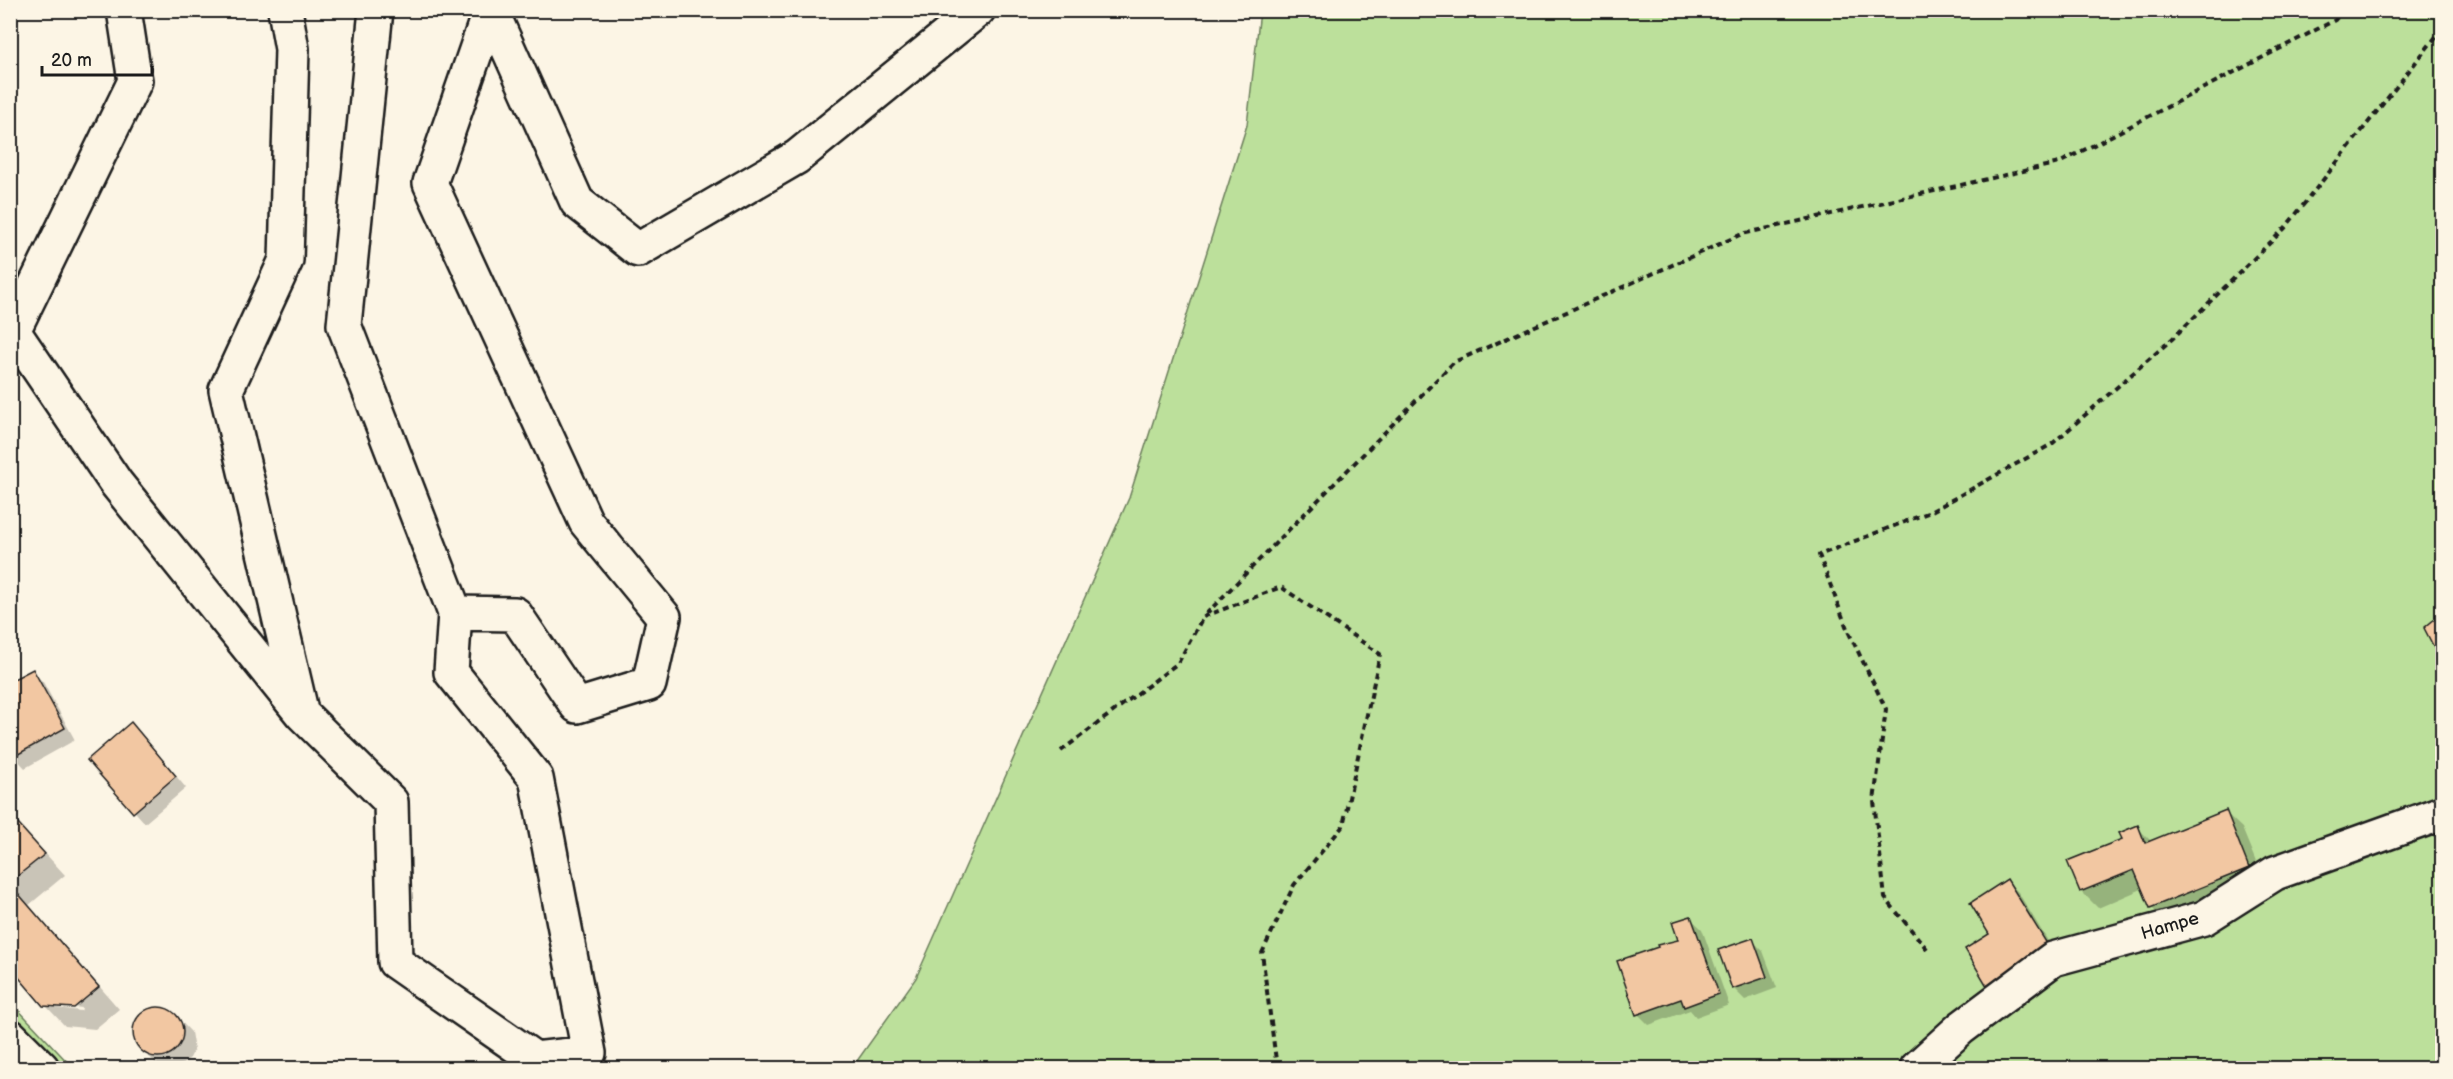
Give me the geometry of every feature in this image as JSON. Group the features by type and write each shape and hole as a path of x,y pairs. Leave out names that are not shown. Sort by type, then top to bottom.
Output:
{"street":[{"path":"124,10 135,81 12,331 116,483 302,714 390,802 395,962 535,1059 589,1053 536,778 451,672 455,613 344,325 376,10"},
{"path":"285,10 292,50 286,260 226,390 302,714"},
{"path":"455,613 515,614 577,706 649,684 664,617 586,522 430,183 491,10"},
{"path":"491,10 577,202 638,250 797,157 978,10"},
{"name":"Hampe","path":"1917,1068 1961,1028 2053,959 2205,918 2275,873 2442,813"},
{"path":"10,1036 42,1068"}],"path":[{"path":"1061,750 1178,663 1203,617 1454,362 1742,234 2059,163 2335,20 2343,10"},
{"path":"1927,949 1885,898 1874,801 1886,710 1848,631 1819,555 1930,512 2052,444 2172,339 2285,228 2442,29"},
{"path":"1203,617 1281,587 1380,654 1344,826 1294,885 1262,953 1277,1068"}],"green space":[{"path":"1260,11 2442,11 2442,1068 852,1068 916,978 1129,498 1247,125"},
{"path":"11,1002 73,1068 11,1068"}],"building":[{"path":"2442,613 2442,663 2424,628"},
{"path":"33,669 65,728 13,757 10,754 10,681"},
{"path":"131,722 176,776 133,813 87,760"},
{"path":"2226,810 2249,868 2150,908 2134,870 2080,892 2067,861 2122,839 2119,833 2138,825 2145,843"},
{"path":"10,815 45,854 10,882"},
{"path":"2007,879 2049,947 1987,986 1965,949 1989,934 1970,903"},
{"path":"10,884 99,987 74,1008 43,1006 10,967"},
{"path":"1691,916 1719,994 1684,1007 1681,999 1636,1015 1617,961 1658,947 1657,945 1678,940 1672,922"},
{"path":"1753,938 1767,977 1732,989 1718,950"},
{"path":"153,1007 163,1007 176,1014 183,1027 183,1037 176,1050 163,1057 153,1057 144,1053 137,1046 133,1037 133,1027 137,1018 144,1011"}]}
